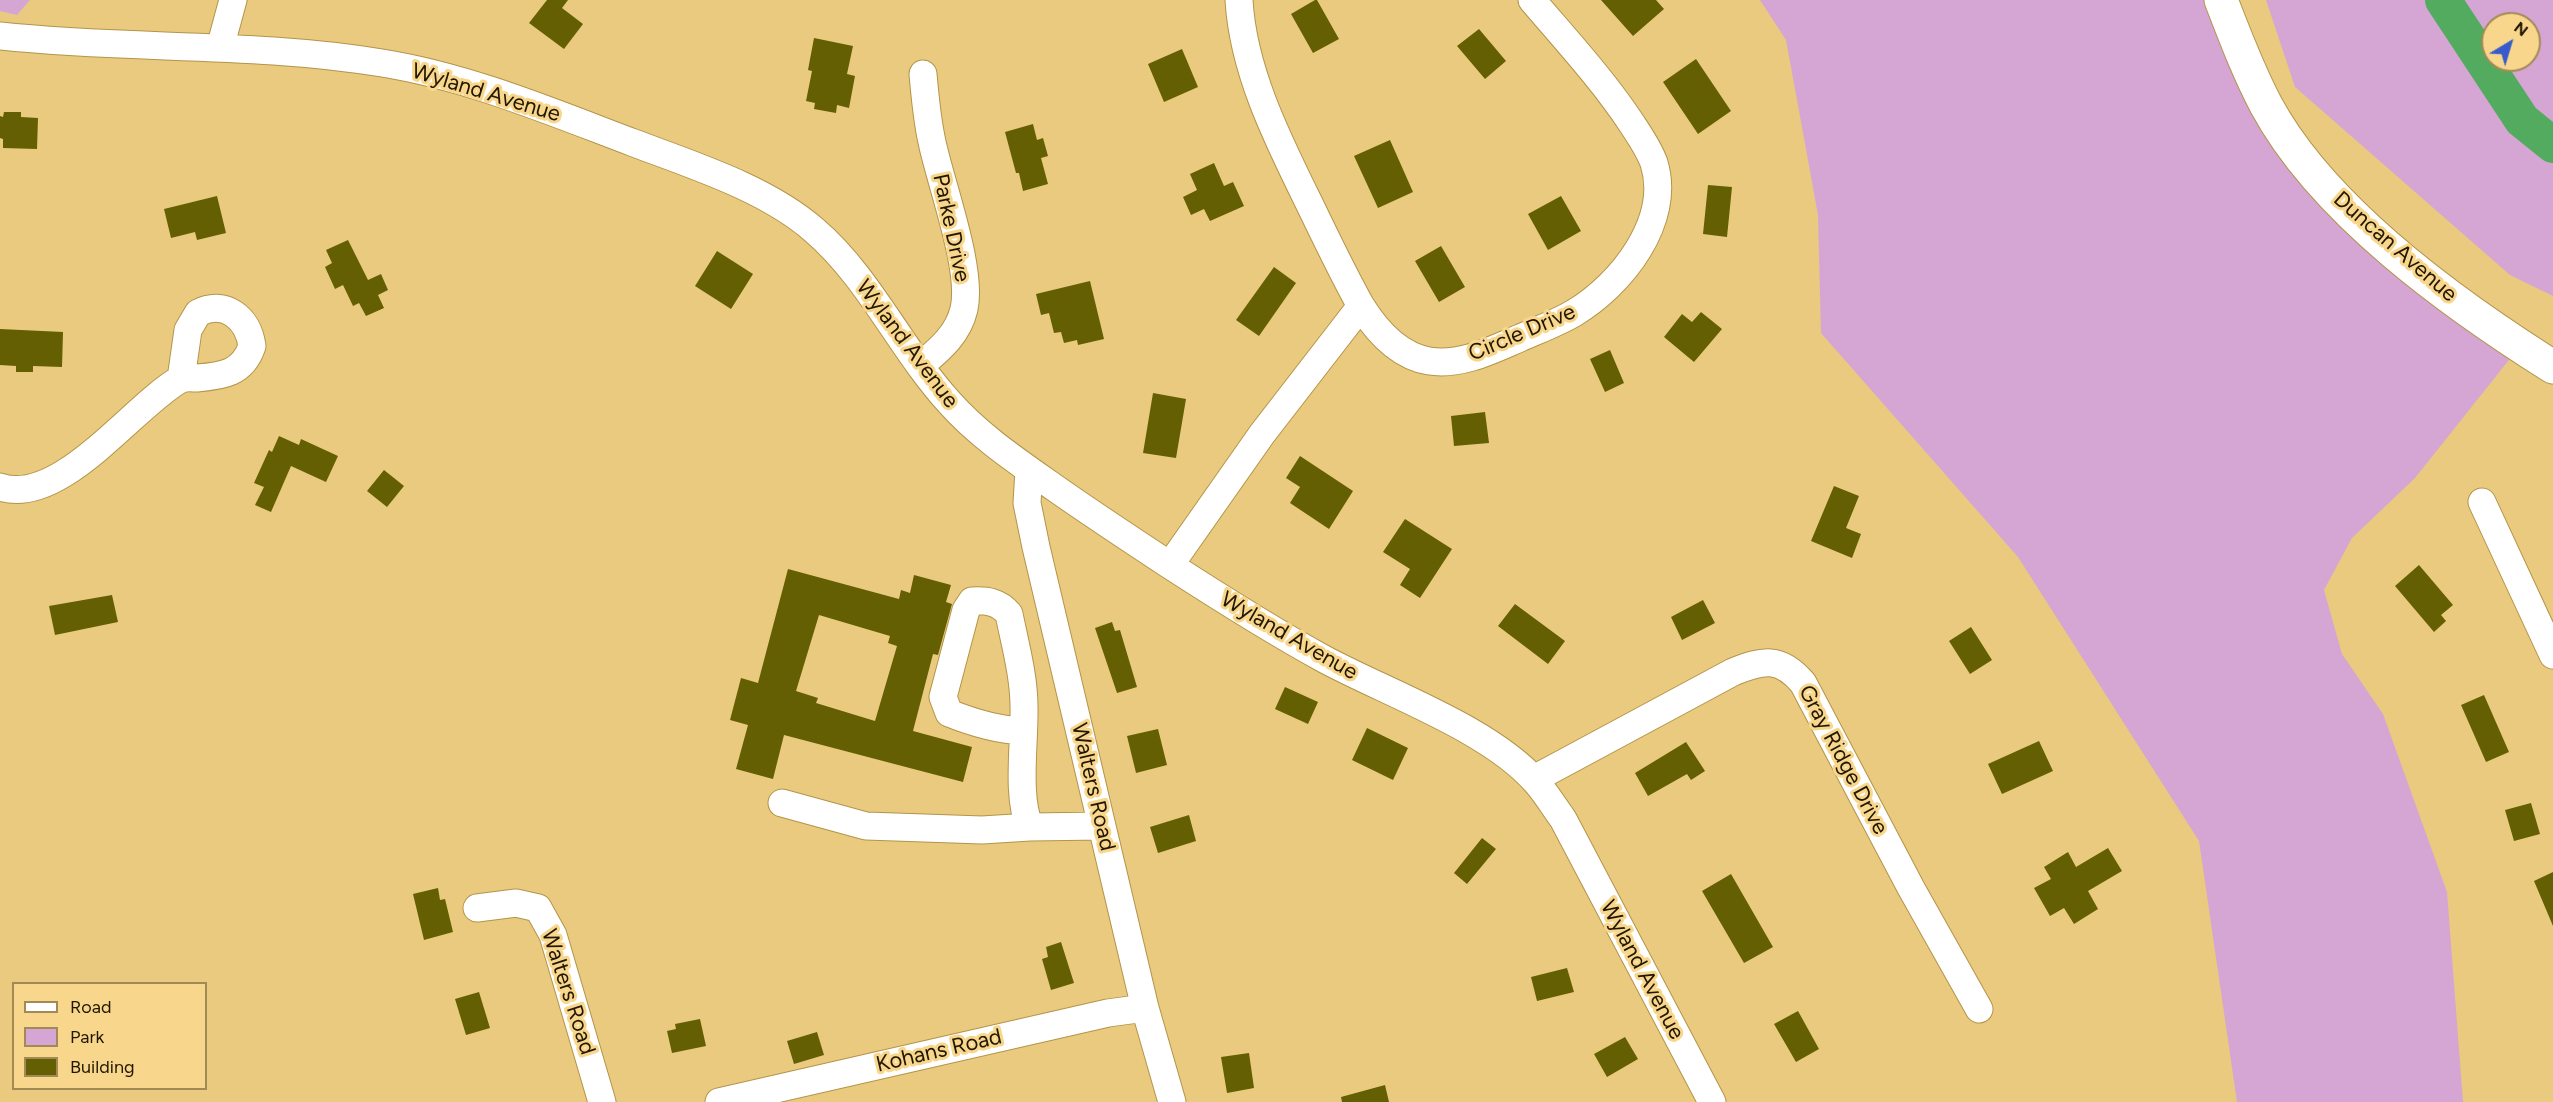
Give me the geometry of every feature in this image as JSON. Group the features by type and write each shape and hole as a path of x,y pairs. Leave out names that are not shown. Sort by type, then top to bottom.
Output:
{"main road":[{"name":"Duncan Avenue","path":"2221,0 2243,57 2267,106 2289,140 2336,199 2366,228 2437,286 2553,367"}],"street":[{"path":"220,48 233,0"},
{"name":"Circle Drive","path":"1239,0 1246,47 1269,115 1284,152 1360,306 1382,336 1414,356 1427,361 1439,362 1471,358 1575,313 1612,281 1641,245 1650,230 1658,199 1654,162 1645,143 1608,90 1532,0"},
{"name":"Wyland Avenue","path":"0,36 38,41 220,48 345,57 437,74 483,88 649,149 757,194 798,217 831,247 860,282 950,404 999,448 1170,565 1323,658 1471,733 1515,762 1534,779 1567,828 1712,1102"},
{"name":"Parke Drive","path":"920,366 939,351 954,333 964,308 965,290 958,248 928,122 924,74"},
{"path":"1170,565 1262,434 1360,306"},
{"path":"0,487 11,491 28,490 49,483 82,460 181,379"},
{"name":"Walters Road","path":"1029,470 1027,503 1145,1008 1172,1102"},
{"path":"2482,502 2553,655"},
{"path":"1023,731 1005,730 974,723 949,713 943,697 966,610 972,601 982,600 1001,605 1009,614 1024,705 1025,817 1030,827"},
{"name":"Gray Ridge Drive","path":"1534,779 1733,672 1756,663 1767,662 1777,663 1789,669 1803,683 1911,888 1979,1009"},
{"path":"782,804 866,826 982,830 1102,826"},
{"name":"Walters Road","path":"477,908 516,903 538,908 553,935 602,1102"},
{"name":"Kohans Road","path":"726,1100 1098,1015 1145,1008"}],"green space":[{"path":"0,0 30,0 17,15 0,11"},
{"path":"1760,0 2221,0 2289,140 2520,346 2415,478 2352,538 2324,590 2342,654 2383,714 2447,892 2463,1102 2237,1102 2199,841 2018,557 1821,333 1818,215 1786,40"},
{"path":"2266,0 2553,0 2553,296 2510,275 2295,87"}],"building":[{"path":"547,0 568,0 562,8 583,24 564,49 529,23"},
{"path":"1315,0 1339,39 1313,53 1291,14"},
{"path":"1601,0 1656,0 1664,9 1633,36"},
{"path":"1479,29 1506,61 1485,79 1457,46"},
{"path":"814,38 853,46 847,74 855,76 849,108 837,105 836,113 814,109 815,103 806,101 812,71 808,70"},
{"path":"1182,49 1198,87 1164,102 1148,64"},
{"path":"1696,59 1731,111 1698,134 1663,82"},
{"path":"4,112 21,112 21,117 38,118 37,149 3,148 3,139 0,138 0,116 3,117"},
{"path":"1033,124 1037,140 1043,138 1048,156 1041,158 1048,184 1023,191 1005,132"},
{"path":"1390,140 1413,192 1378,208 1354,156"},
{"path":"1214,163 1224,186 1233,182 1244,206 1210,221 1204,209 1191,215 1183,197 1197,190 1190,174"},
{"path":"1708,185 1732,187 1727,237 1703,234"},
{"path":"217,196 226,233 197,240 195,232 171,238 164,209"},
{"path":"1561,196 1581,231 1548,250 1528,214"},
{"path":"348,240 368,280 381,274 388,290 378,295 384,308 366,316 359,303 353,306 343,285 335,289 325,267 332,263 326,250"},
{"path":"1441,246 1465,287 1439,302 1415,261"},
{"path":"717,251 753,274 731,309 695,286"},
{"path":"1274,267 1296,283 1259,336 1236,320"},
{"path":"1090,281 1104,339 1078,345 1077,340 1064,343 1061,332 1054,333 1049,313 1041,315 1036,294"},
{"path":"1701,312 1722,329 1694,362 1664,337 1682,314 1692,322"},
{"path":"0,329 63,332 62,367 33,366 33,372 16,372 16,366 0,365"},
{"path":"1610,350 1624,383 1605,392 1590,359"},
{"path":"1153,393 1186,399 1176,458 1143,453"},
{"path":"1485,412 1489,443 1454,446 1451,416"},
{"path":"279,436 299,445 301,439 338,456 326,482 291,466 271,512 255,505 264,487 254,483 269,450 272,452"},
{"path":"1300,456 1353,491 1329,529 1290,503 1300,487 1286,478"},
{"path":"384,470 404,486 387,507 367,491"},
{"path":"1834,486 1859,496 1846,528 1861,534 1852,558 1811,541"},
{"path":"1405,519 1452,549 1420,598 1400,585 1410,569 1383,552"},
{"path":"2419,565 2453,605 2441,615 2446,621 2434,632 2395,586"},
{"path":"788,569 899,599 901,590 910,593 914,575 951,585 946,602 952,604 938,655 933,654 913,731 972,747 963,782 784,735 773,779 736,769 748,725 730,720 741,678 758,683","holes":["819,615 890,636 888,643 897,646 875,721 816,703 818,698 796,691"]},
{"path":"112,595 118,622 55,635 49,606"},
{"path":"1703,600 1715,623 1682,640 1671,617"},
{"path":"1515,604 1565,641 1548,664 1498,626"},
{"path":"1112,622 1115,631 1120,630 1137,687 1117,693 1095,628"},
{"path":"1971,627 1992,660 1970,674 1949,641"},
{"path":"1285,687 1318,702 1308,724 1275,709"},
{"path":"2484,695 2509,752 2486,762 2461,705"},
{"path":"1367,728 1408,748 1393,780 1352,760"},
{"path":"1158,729 1167,765 1136,773 1127,736"},
{"path":"2039,741 2053,771 2002,794 1988,764"},
{"path":"1686,742 1705,771 1691,780 1687,774 1648,796 1635,773"},
{"path":"2531,803 2540,834 2514,841 2505,810"},
{"path":"1189,815 1196,841 1158,853 1150,827"},
{"path":"1482,838 1496,849 1467,884 1454,873"},
{"path":"2108,848 2122,871 2088,891 2098,909 2074,924 2064,908 2050,916 2034,888 2051,879 2044,867 2068,852 2076,867"},
{"path":"2553,872 2553,926 2534,881"},
{"path":"1731,874 1773,947 1744,963 1702,891"},
{"path":"438,888 440,900 445,899 453,932 424,940 413,894"},
{"path":"1061,942 1074,983 1051,990 1042,959 1048,957 1046,947"},
{"path":"1567,968 1574,992 1537,1001 1531,977"},
{"path":"479,992 490,1028 466,1035 455,999"},
{"path":"1798,1011 1819,1049 1796,1062 1774,1024"},
{"path":"700,1019 706,1046 672,1053 667,1031 676,1029 675,1024"},
{"path":"817,1032 824,1055 794,1064 787,1041"},
{"path":"1625,1037 1638,1059 1607,1077 1594,1054"},
{"path":"1249,1053 1254,1088 1227,1093 1221,1057"},
{"path":"1385,1085 1389,1102 1342,1102 1341,1097"}],"waterway":[{"path":"2443,0 2522,120 2553,145"}]}
